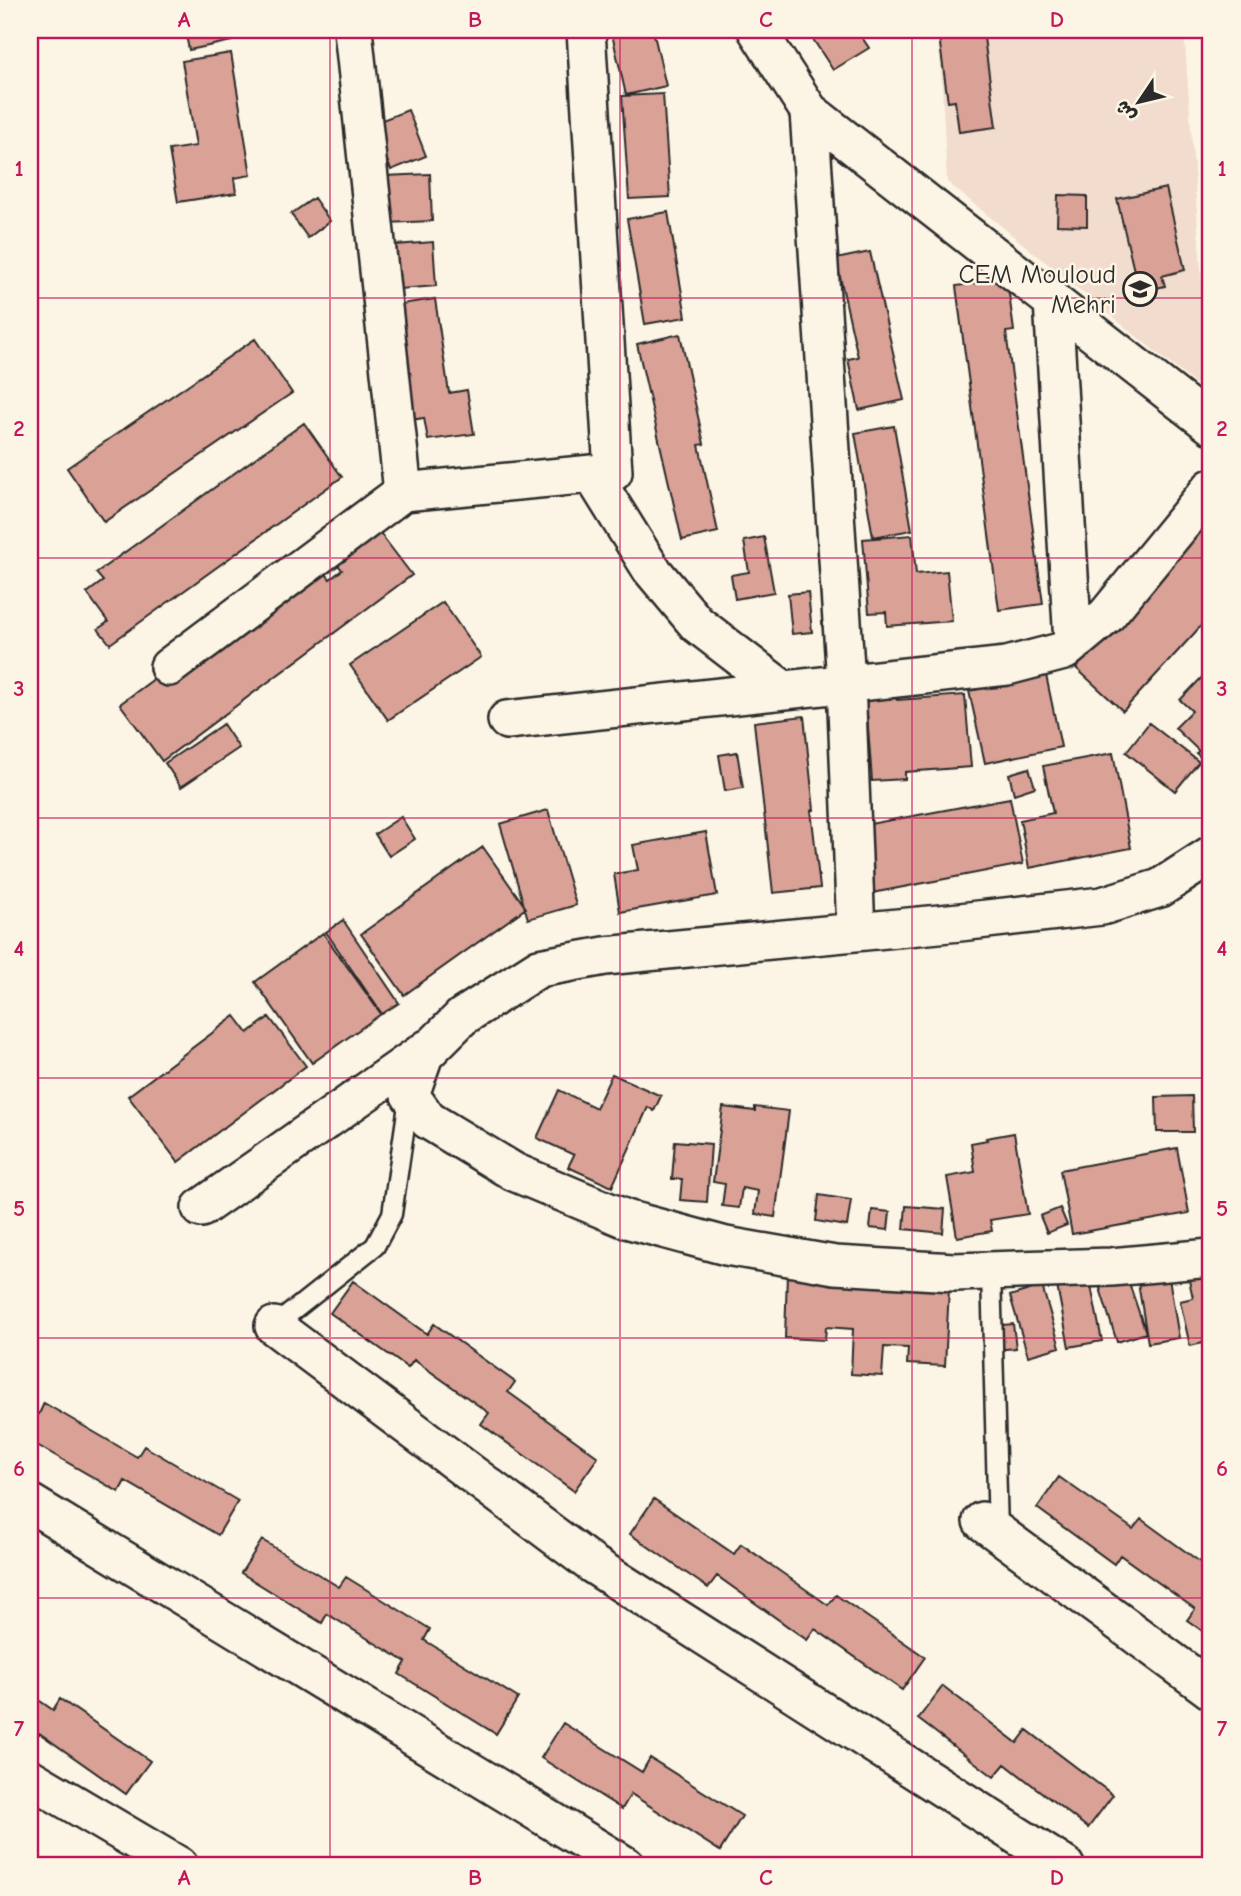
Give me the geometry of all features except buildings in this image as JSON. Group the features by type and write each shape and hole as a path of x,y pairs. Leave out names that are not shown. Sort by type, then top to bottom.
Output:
{"street":[{"path":"353,30 403,492"},
{"path":"169,667 403,492 613,472 586,30"},
{"path":"757,30 810,111 1211,425"},
{"path":"810,111 846,683 856,932"},
{"path":"1053,301 1073,643"},
{"path":"592,474 651,569 697,624 783,690"},
{"path":"507,720 1007,666 1064,652 1106,616 1211,488"},
{"path":"1211,855 1160,888 1102,906 605,956 539,968 462,1017 432,1046 424,1055 410,1095 428,1120 514,1172 626,1219 726,1246 835,1265 954,1272 1111,1267 1211,1258"},
{"path":"201,1208 432,1046"},
{"path":"274,1326 592,1564 1065,1866"},
{"path":"30,1503 626,1866"},
{"path":"990,1526 1211,1690"},
{"path":"30,1779 179,1866"}],"lane":[{"path":"274,1326 375,1245 392,1214 410,1095"},
{"path":"990,1526 991,1271"}],"shaded area":[{"name":"CEM Mouloud Mehri","path":"939,30 1184,30 1210,396 947,182"}],"place":[{"name":"CEM Mouloud Mehri","path":"1140,289"}]}
